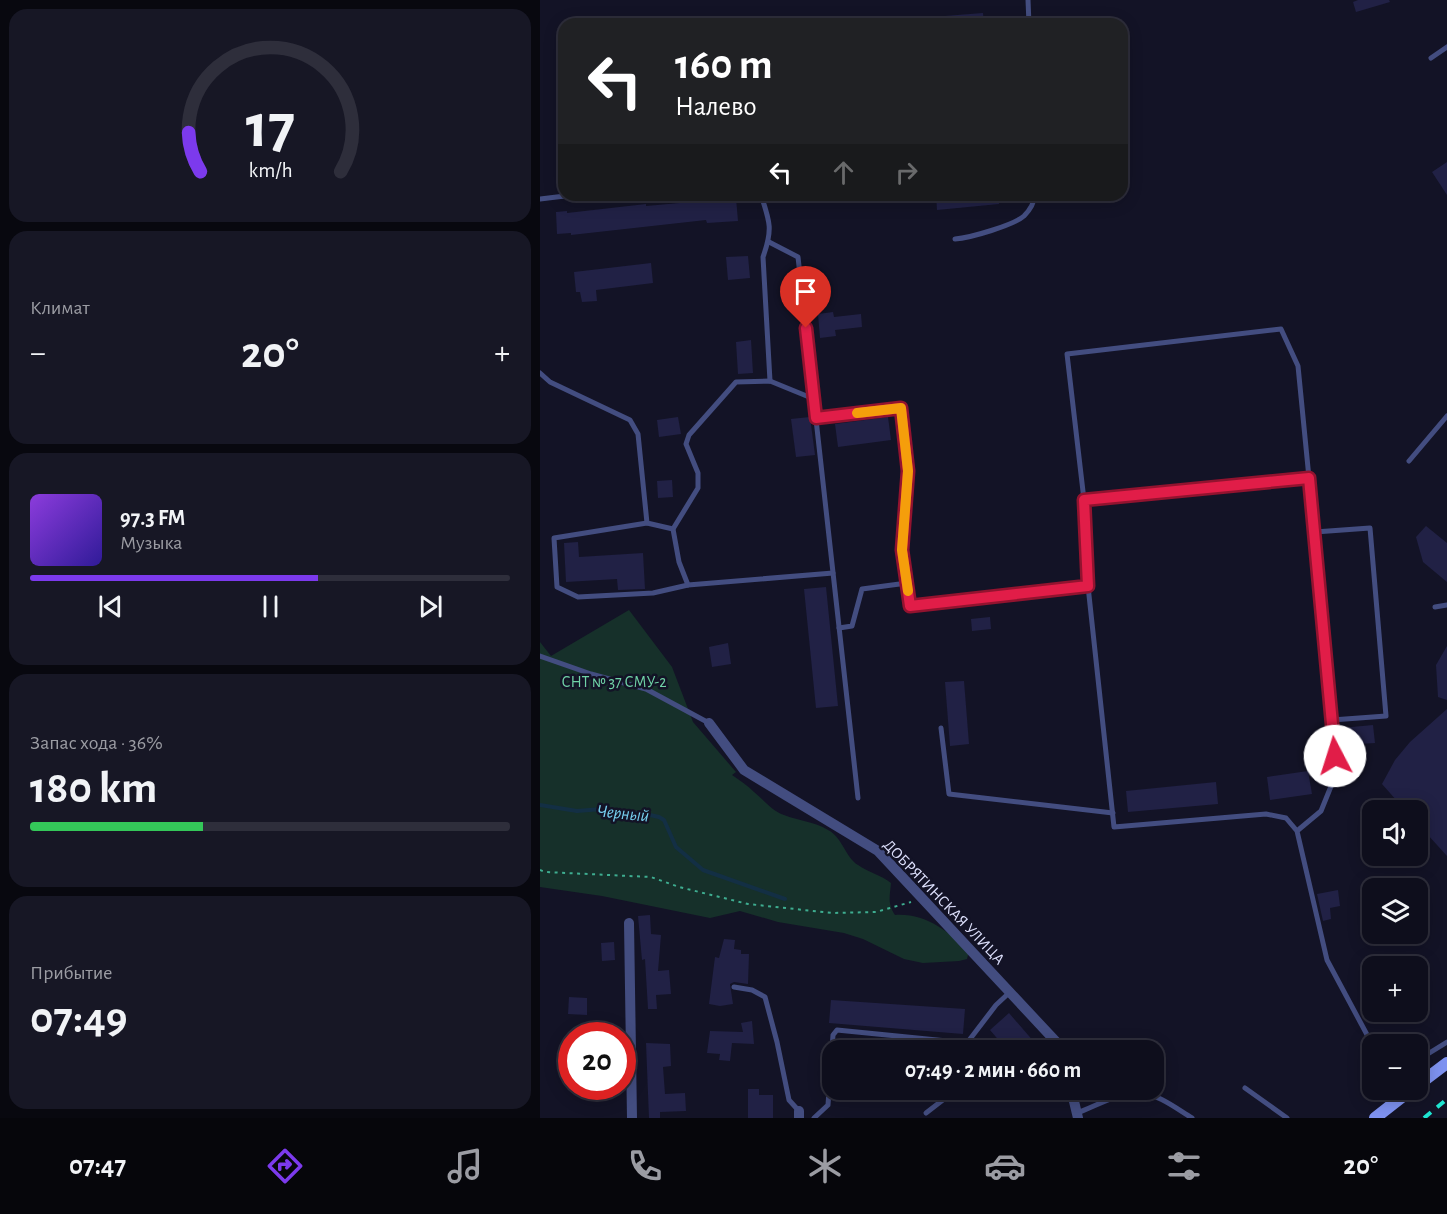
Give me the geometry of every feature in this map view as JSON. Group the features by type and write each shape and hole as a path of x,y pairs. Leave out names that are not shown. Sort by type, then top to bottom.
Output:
{"main road":[{"path":"1428,1078 1447,1064"},
{"path":"1375,1118 1392,1100"}],"street":[{"name":"ДОБРЯТИНСКАЯ УЛИЦА","path":"709,723 744,770 878,851 1054,1040"},
{"path":"629,924 632,1118"},
{"path":"1074,1100 1078,1115"}],"lane":[{"path":"1028,0 1029,18"},
{"path":"1431,58 1447,47"},
{"path":"540,199 558,197"},
{"path":"763,201 771,223 769,243 763,257 770,381"},
{"path":"955,239 970,237 1023,217 1034,201"},
{"path":"769,243 798,257 858,798"},
{"path":"1297,831 1321,811 1336,774 1316,532 1298,366 1281,329 1067,354 1084,500 1088,586 1114,827 1266,814 1286,818 1297,831 1327,960 1367,1034"},
{"path":"540,373 550,382 630,420 638,434 647,523"},
{"path":"688,585 679,562 672,529 698,489 698,473 686,444 689,435 736,382 770,381 814,399"},
{"path":"816,418 901,408 908,471 902,550 910,606 1088,586"},
{"path":"1409,461 1447,416"},
{"path":"1084,500 1309,478"},
{"path":"672,529 647,523 554,538 557,587 578,597 653,593 688,585 833,573"},
{"path":"1316,532 1370,528 1384,692 1386,716 1332,720"},
{"path":"839,628 852,626 862,589 907,583"},
{"path":"1435,607 1447,605"},
{"path":"540,656 591,674 646,689 709,723"},
{"path":"941,728 949,794 1113,813"},
{"path":"734,987 752,990 765,997 789,1100 799,1115"},
{"path":"969,1040 996,1005 1010,992"},
{"path":"833,1040 837,1030 937,1040"},
{"path":"1428,1054 1447,1042"},
{"path":"1245,1088 1287,1118"},
{"path":"1078,1115 1122,1096 1142,1093 1192,1118"},
{"path":"814,1118 828,1105 828,1100"},
{"path":"926,1113 943,1100"}],"path":[{"path":"540,870 651,877 679,887 748,904 832,913 876,912 922,898"}],"green space":[{"name":"СНТ № 37 СМУ-2","path":"629,610 672,667 693,722 736,772 732,775 779,813 823,827 833,833 854,862 891,883 890,903 895,915 917,917 935,925 969,951 967,959 923,963 904,959 863,939 844,933 778,922 740,911 710,918 602,896 540,887 540,642 551,656"}],"building":[{"path":"1389,0 1390,2 1356,12 1353,2"},
{"path":"983,13 983,18 932,18"},
{"path":"1447,162 1447,195 1432,172"},
{"path":"702,201 736,201 738,221 707,223 706,220 571,235 571,233 557,234 556,212 567,211 567,213 646,204 646,206"},
{"path":"936,201 999,201 999,204 937,210"},
{"path":"748,256 750,278 728,280 726,257"},
{"path":"651,263 653,283 596,290 597,301 582,302 580,292 576,292 574,272"},
{"path":"833,312 834,317 861,314 862,327 835,330 836,336 820,338 818,314"},
{"path":"751,340 753,373 738,374 736,342"},
{"path":"678,417 681,434 659,437 657,420"},
{"path":"810,417 815,455 796,457 791,419"},
{"path":"888,417 891,440 838,447 835,424"},
{"path":"672,480 673,497 658,498 657,481"},
{"path":"1426,526 1447,543 1447,582 1423,562 1416,537"},
{"path":"578,542 579,557 643,553 645,589 618,590 617,579 566,582 564,543"},
{"path":"826,587 838,706 816,708 804,589"},
{"path":"990,617 991,629 972,631 971,619"},
{"path":"728,643 731,664 712,667 709,647"},
{"path":"1447,646 1447,700 1438,697 1436,665"},
{"path":"964,681 969,744 950,746 945,682"},
{"path":"1447,709 1447,856 1428,835 1428,800 1396,800 1382,784 1395,760 1410,742"},
{"path":"1373,725 1375,743 1343,745 1341,728"},
{"path":"1308,771 1312,794 1270,800 1267,777"},
{"path":"1216,782 1218,804 1128,812 1126,791"},
{"path":"1338,890 1340,906 1330,908 1331,919 1323,921 1317,894"},
{"path":"650,915 651,934 661,935 658,971 669,970 671,994 656,995 657,1009 648,1009 645,959 642,960 638,916"},
{"path":"724,939 735,940 734,949 741,950 741,954 749,954 748,984 734,982 730,984 733,1004 720,1006 709,1004 715,957 719,958"},
{"path":"614,942 615,960 602,961 601,943"},
{"path":"569,997 587,998 587,1015 568,1014"},
{"path":"831,1000 965,1009 963,1034 829,1023"},
{"path":"1009,1013 1032,1040 998,1040 990,1030"},
{"path":"752,1021 754,1044 732,1043 730,1061 719,1060 720,1054 707,1053 710,1031 743,1032 741,1023"},
{"path":"646,1043 670,1044 671,1066 663,1067 665,1094 685,1093 686,1111 660,1112 660,1118 649,1118"},
{"path":"748,1089 759,1089 759,1095 773,1095 773,1118 748,1118"}],"waterway":[{"name":"Черный","path":"540,805 577,811 602,809 614,813 641,813 659,817 664,820 676,847 703,870 785,899"}],"railway":[{"path":"1424,1118 1447,1099"}],"slow traffic":[{"path":"857,413 901,408 908,471 902,550 908,591"}],"route":[{"path":"806,328 816,418 901,408 908,471 902,550 910,606 1088,586 1084,500 1309,478 1316,532 1335,756"}]}
